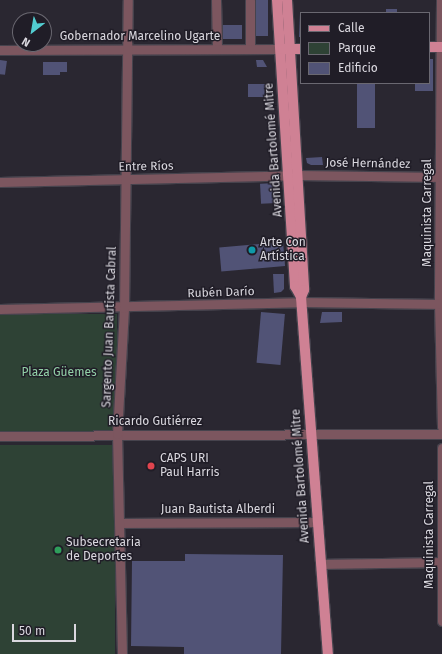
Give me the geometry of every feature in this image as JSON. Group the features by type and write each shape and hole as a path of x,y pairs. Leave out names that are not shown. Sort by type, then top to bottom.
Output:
{"main road":[{"name":"Avenida Bartolomé Mitre","path":"278,0 285,49 294,176 295,286 301,299 328,654"},
{"name":"Avenida Bartolomé Mitre","path":"285,49 287,0"},
{"path":"285,49 300,49"}],"street":[{"name":"Sargento Juan Bautista Cabral","path":"122,654 117,434 124,308 128,0"},
{"path":"216,0 217,49"},
{"path":"250,0 250,49"},
{"name":"Maquinista Carregal","path":"440,0 437,47 442,177 442,427"},
{"name":"Gobernador Marcelino Ugarte","path":"0,50 285,49"},
{"name":"José Hernández","path":"294,176 442,177"},
{"name":"Entre Ríos","path":"0,182 294,176"},
{"name":"Rubén Darío","path":"0,309 124,308 301,299 441,304"},
{"name":"Ricardo Gutiérrez","path":"0,436 311,432 442,434"},
{"name":"Maquinista Carregal","path":"442,448 442,621"},
{"name":"Juan Bautista Alberdi","path":"119,523 317,522"},
{"path":"321,564 442,562"}],"green space":[{"name":"Plaza Güemes","path":"0,314 117,314 117,432 0,432"},
{"name":"Subsecretaria de Deportes","path":"0,445 115,445 115,654 0,654"}],"building":[{"path":"253,0 268,0 268,36 253,36"},
{"path":"386,9 397,9 397,12 386,12"},
{"path":"300,13 300,37 299,37"},
{"path":"219,25 242,25 242,39 219,39"},
{"path":"430,59 433,59 433,91 415,91 415,84 430,84"},
{"path":"0,60 7,61 5,75 0,74"},
{"path":"256,60 263,60 267,67 257,67"},
{"path":"43,62 67,62 67,72 60,72 60,75 43,75"},
{"path":"248,84 268,84 268,97 248,97"},
{"path":"357,84 375,84 375,128 357,128"},
{"path":"322,157 323,165 311,165 307,163 306,158"},
{"path":"276,183 277,203 261,204 260,184"},
{"path":"283,242 285,266 221,271 219,248"},
{"path":"273,274 284,274 284,289 281,292 274,293"},
{"path":"261,312 285,314 280,365 257,363"},
{"path":"322,312 342,312 342,322 320,323"},
{"path":"185,554 283,555 281,654 184,654 184,647 131,646 132,561 185,561"}],"place":[{"name":"Arte Con Artística","path":"252,250"},
{"name":"CAPS URI Paul Harris","path":"151,466"},
{"name":"Subsecretaria de Deportes","path":"58,550"}]}
